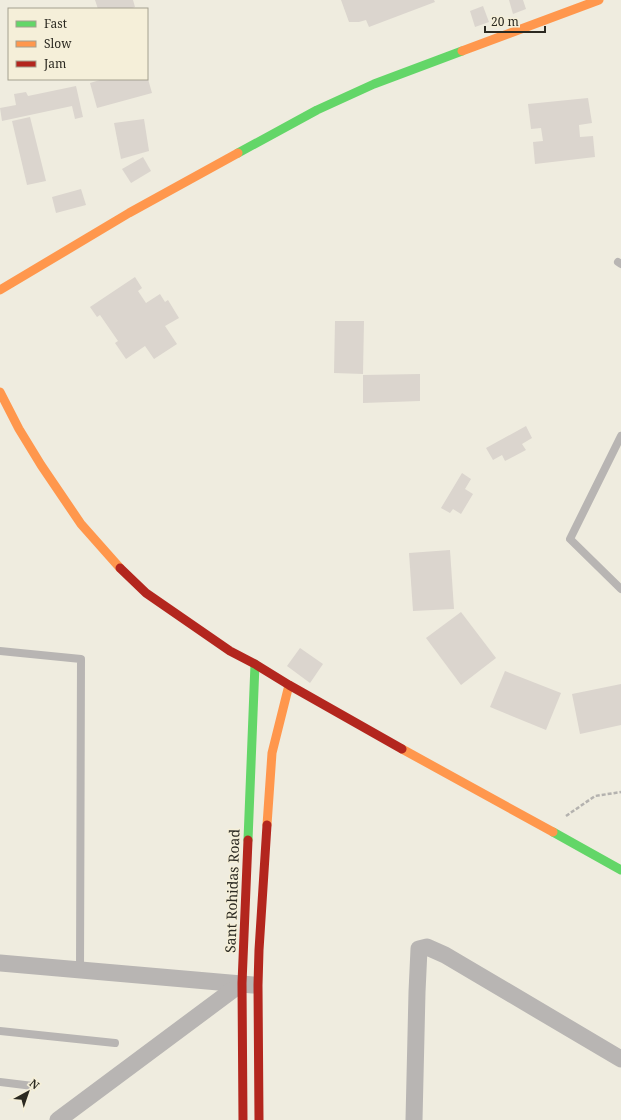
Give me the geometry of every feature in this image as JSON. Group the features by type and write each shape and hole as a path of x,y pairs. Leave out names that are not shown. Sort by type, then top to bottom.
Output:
{"street":[{"path":"0,290 129,213 317,110 374,84 599,0"},
{"path":"0,392 19,429 41,465 81,524 127,576 146,593 230,651 255,664 353,722 621,870"},
{"name":"Sant Rohidas Road","path":"243,1120 250,984 255,664"},
{"path":"259,1120 250,984 259,950 272,753 290,685"},
{"path":"414,1120 419,949 427,947 446,955 621,1059"},
{"path":"0,963 250,984"},
{"path":"58,1120 250,984"}],"lane":[{"path":"621,436 570,540 621,589"},
{"path":"0,651 81,659 80,970"},
{"path":"0,1032 115,1043"},
{"path":"0,1082 34,1086"}],"path":[{"path":"549,830 594,796 621,792"}],"building":[{"path":"95,0 133,0 135,7 132,8 98,8"},
{"path":"341,0 434,0 435,2 369,27 366,20 349,22"},
{"path":"509,0 523,0 526,9 513,14"},
{"path":"483,6 489,22 475,27 470,11"},
{"path":"148,79 152,93 97,108 90,83 100,80"},
{"path":"76,86 83,117 75,119 72,106 2,121 0,108 16,105 14,94 26,92 28,96"},
{"path":"588,98 592,123 579,125 580,137 593,136 595,157 535,164 533,142 543,141 541,128 531,129 528,104"},
{"path":"30,117 46,181 27,185 12,121"},
{"path":"144,119 149,151 121,159 114,123"},
{"path":"143,157 151,171 131,183 122,169"},
{"path":"81,189 86,205 56,213 52,197"},
{"path":"135,277 142,288 138,291 146,303 160,294 165,302 168,300 179,318 165,326 177,344 154,359 145,346 126,359 115,343 118,341 100,315 97,317 90,307"},
{"path":"335,321 364,321 363,374 334,373"},
{"path":"420,374 420,401 363,403 363,375"},
{"path":"526,426 532,438 522,444 526,450 505,461 502,455 493,460 486,448"},
{"path":"462,473 471,479 465,489 473,494 461,514 453,509 450,513 441,508"},
{"path":"450,550 454,609 413,611 409,553"},
{"path":"461,612 496,658 461,685 426,638"},
{"path":"300,648 323,664 310,683 287,666"},
{"path":"505,671 561,693 546,730 490,707"},
{"path":"621,684 621,725 580,734 572,694"}],"traffic: fast":[{"path":"238,153 317,110 374,84 462,51"},
{"path":"248,840 255,664"},
{"path":"553,832 621,870"}],"traffic: slow":[{"path":"462,51 599,0"},
{"path":"0,290 129,213 238,153"},
{"path":"0,392 19,429 41,465 81,524 120,568"},
{"path":"267,825 272,753 289,685"},
{"path":"402,749 553,832"}],"traffic: jam":[{"path":"120,568 146,593 230,651 402,749"},
{"path":"259,1120 258,985 267,825"},
{"path":"243,1120 242,983 248,840"}]}
